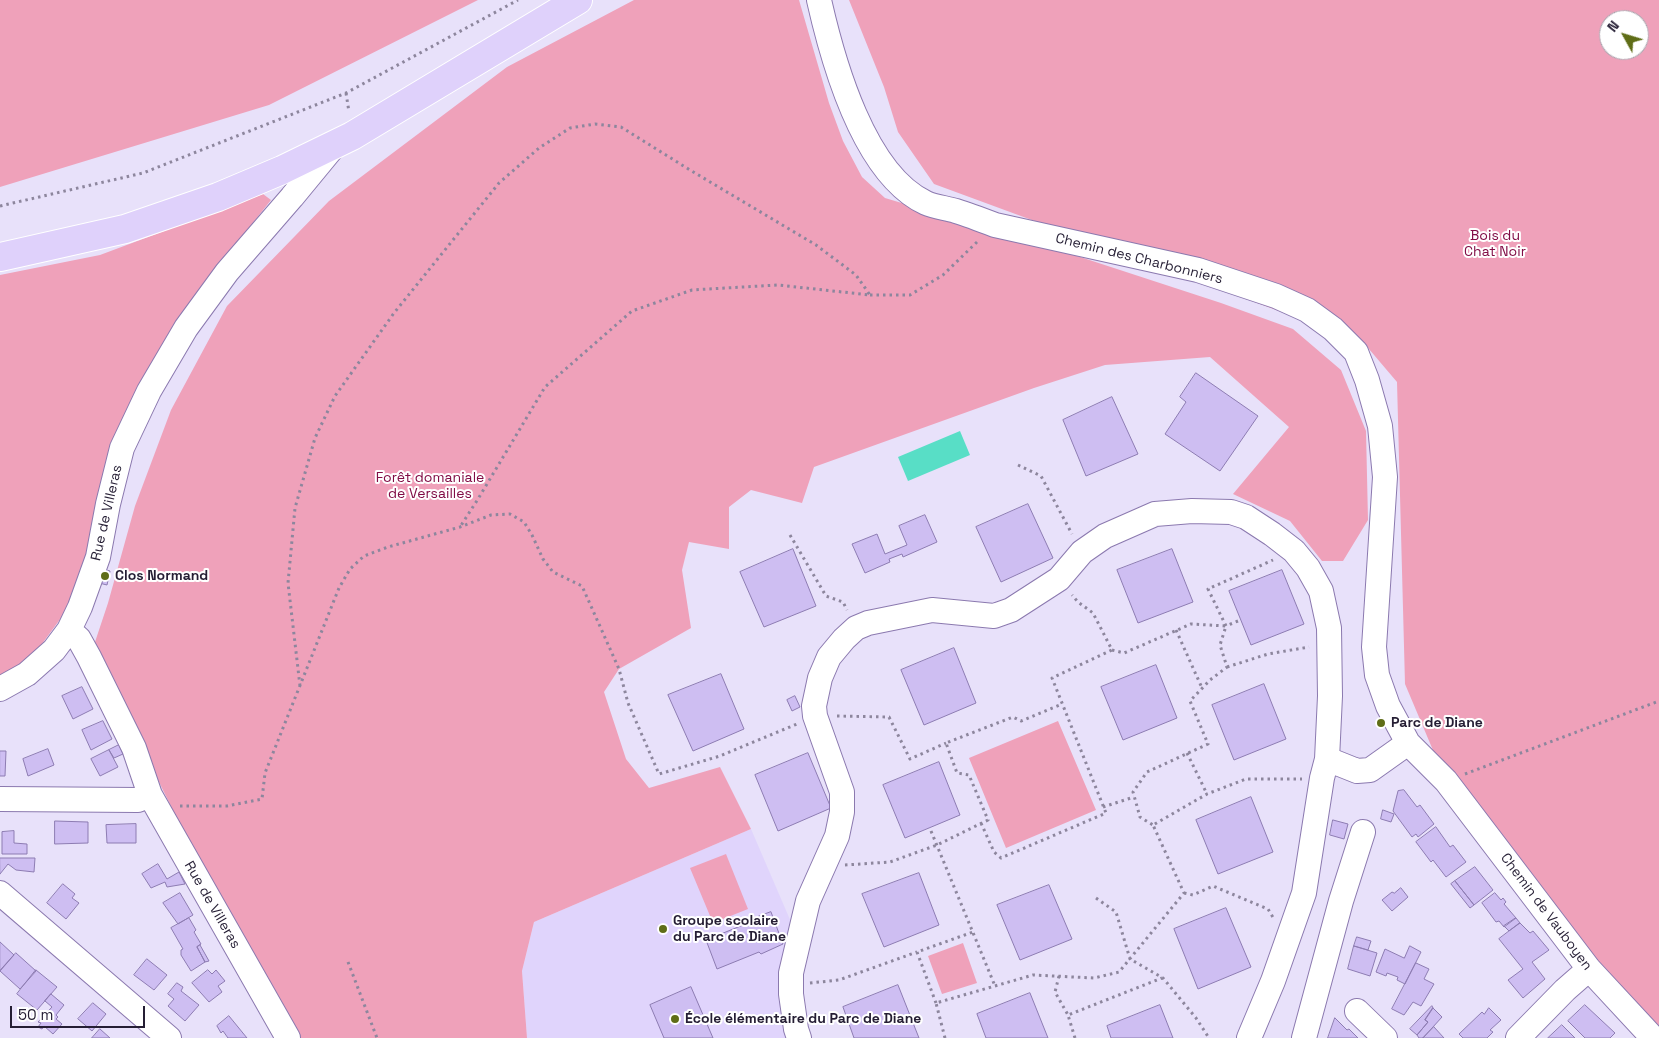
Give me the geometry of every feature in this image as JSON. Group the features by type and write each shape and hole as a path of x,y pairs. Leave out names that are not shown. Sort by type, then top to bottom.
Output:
{"main road":[{"path":"0,257 125,229 218,197 334,146 578,0"}],"street":[{"name":"Chemin des Charbonniers","path":"819,0 829,45 850,102 868,140 884,167 909,192 927,203 970,215 995,225 1198,270 1276,296 1307,310 1333,329 1356,352 1367,380 1380,426 1385,477 1374,647 1377,675 1388,706 1408,743 1446,781"},
{"name":"Rue de Villeras","path":"288,1038 152,800 134,748 89,657 79,639 69,630 80,607 98,557 108,504 122,448 150,391 186,328 227,272 334,146"},
{"path":"799,1038 796,1029 791,973 808,901 838,836 842,812 842,792 820,732 814,706 820,678 829,657 856,628 868,623 932,610 994,616 1011,610 1059,579 1082,552 1105,536 1154,514 1192,510 1231,512 1246,517 1294,551 1308,568 1321,591 1329,628 1330,696 1325,769 1304,893 1273,981 1249,1038"},
{"path":"0,689 27,674 54,650 69,630"},
{"path":"1325,769 1370,770 1408,743"},
{"name":"Chemin de Vauboyen","path":"1446,781 1589,969 1653,1038"},
{"path":"0,799 152,800"},
{"path":"1304,1038 1342,901 1364,832"},
{"path":"0,893 169,1038"},
{"path":"1304,893 1342,901"},
{"path":"1518,1038 1565,990 1589,969"},
{"path":"1357,1011 1385,1038"}],"path":[{"path":"0,206 143,173 346,93 518,0"},
{"path":"300,686 288,583 295,508 315,438 335,396 394,312 498,183 539,148 570,128 595,124 621,127 816,245 856,275 870,295"},
{"path":"460,527 545,387 632,311 692,290 778,285 870,295 910,295 943,275 995,225"},
{"path":"1018,465 1041,476 1082,552"},
{"path":"152,800 188,806 227,806 262,799 265,773 339,588 350,569 364,556 460,527 491,515 510,514 524,522 543,559 553,572 582,586 619,669 628,703 659,774 720,756"},
{"path":"790,535 826,596 844,602 856,628"},
{"path":"1227,667 1220,645 1226,626 1208,589 1294,551"},
{"path":"1059,579 1078,602 1093,613 1112,650"},
{"path":"980,824 994,852 1001,858 1106,813 1052,678 1112,650 1124,653 1191,624 1226,626 1238,621"},
{"path":"1176,630 1202,688"},
{"path":"1184,893 1153,825 1140,817 1133,792 1147,772 1208,744 1190,701 1210,680 1227,667 1268,654 1316,646"},
{"path":"1446,781 1659,701"},
{"path":"824,866 890,862 937,845 988,820 969,775 957,773 946,743 1013,717 1021,721 1062,704"},
{"path":"1187,753 1207,794"},
{"path":"1153,825 1207,794 1246,779 1275,780 1325,769"},
{"path":"1103,807 1134,796"},
{"path":"932,831 995,986"},
{"path":"1184,893 1193,895 1213,886 1268,909 1275,920 1294,925"},
{"path":"936,1003 1033,974 1094,978 1118,972 1130,960 1184,893"},
{"path":"1096,898 1116,912 1130,960 1163,978 1196,1018 1209,1038"},
{"path":"791,984 839,980 973,932"},
{"path":"917,952 936,1003 945,1038"},
{"path":"348,962 377,1038"},
{"path":"1059,976 1055,992 1068,1015 1075,1038"},
{"path":"1068,1015 1163,978"}],"shaded area":[{"path":"960,431 970,455 908,481 898,457"},
{"name":"Groupe scolaire du Parc de Diane","path":"751,829 797,936 792,1038 527,1038 522,971 534,922"}],"green space":[{"path":"0,0 478,0 269,105 0,187"},
{"name":"Forêt domaniale de Versailles","path":"634,0 799,0 829,103 843,141 862,177 885,198 1068,253 1221,303 1293,329 1341,370 1366,431 1368,520 1343,561 1322,561 1290,521 1233,494 1289,427 1210,357 1105,365 1034,388 814,467 802,503 751,490 729,507 729,549 689,542 682,570 691,628 619,669 604,692 626,759 649,788 720,767 751,829 534,922 522,971 527,1038 297,1038 194,853 93,648 108,603 135,506 171,410 227,306 329,201 507,67"},
{"name":"Bois du Chat Noir","path":"849,0 1659,0 1659,1038 1446,781 1405,684 1397,382 1363,342 934,184 898,132 884,87"},
{"path":"263,194 271,200 185,309 147,373 95,526 75,592 61,618 36,652 8,675 0,677 0,275 100,255"},
{"path":"1058,721 1096,810 1006,848 969,758"},
{"path":"726,854 748,909 713,923 690,868"},
{"path":"963,943 977,983 942,994 928,956"}],"building":[{"path":"1196,373 1258,416 1220,471 1165,434 1186,402 1180,397"},
{"path":"1112,397 1138,454 1086,476 1063,420"},
{"path":"1028,504 1053,558 1001,582 976,527"},
{"path":"925,515 937,542 903,557 902,554 889,559 890,562 865,573 852,544 877,534 885,554 907,545 899,526"},
{"path":"793,549 816,606 764,627 740,572"},
{"path":"1172,549 1193,602 1138,623 1117,570"},
{"path":"103,569 110,571 107,585 99,583"},
{"path":"1282,570 1304,624 1251,645 1229,591"},
{"path":"954,648 976,703 924,725 901,670"},
{"path":"1156,665 1177,718 1123,740 1101,687"},
{"path":"721,674 744,729 693,751 668,695"},
{"path":"1264,684 1286,739 1234,760 1212,705"},
{"path":"82,687 93,709 73,719 62,696"},
{"path":"795,696 800,707 792,711 787,700"},
{"path":"103,721 112,739 91,750 82,730"},
{"path":"119,745 123,754 114,758 109,750"},
{"path":"48,749 54,765 28,776 23,759"},
{"path":"109,750 118,767 100,776 91,759"},
{"path":"0,751 6,751 5,776 0,776"},
{"path":"808,753 831,808 778,831 755,775"},
{"path":"939,762 960,815 905,838 883,785"},
{"path":"1404,790 1417,807 1420,805 1434,824 1418,837 1416,834 1412,837 1393,811 1398,791"},
{"path":"1251,797 1273,852 1218,874 1196,820"},
{"path":"1383,810 1394,814 1391,822 1381,819"},
{"path":"1333,820 1348,824 1344,839 1330,835"},
{"path":"55,821 88,822 88,843 55,844"},
{"path":"136,824 136,843 107,843 106,825"},
{"path":"1436,827 1450,847 1453,845 1466,862 1446,877 1433,860 1431,862 1416,842"},
{"path":"14,831 14,843 27,844 27,854 2,854 2,832"},
{"path":"0,858 35,858 34,872 16,870 8,864 0,874"},
{"path":"158,864 167,879 179,872 185,884 167,887 165,882 151,888 142,874"},
{"path":"1475,867 1493,890 1474,905 1455,881"},
{"path":"919,873 939,925 884,947 862,894"},
{"path":"1455,881 1474,905 1470,908 1451,884"},
{"path":"63,884 75,894 72,898 79,903 66,919 47,903"},
{"path":"1049,885 1072,939 1020,960 997,905"},
{"path":"1401,888 1408,897 1392,911 1382,900"},
{"path":"180,893 193,915 178,924 163,903"},
{"path":"1495,893 1501,900 1503,898 1506,902 1504,904 1516,918 1504,927 1499,921 1496,922 1482,903"},
{"path":"1226,908 1251,967 1198,989 1174,929"},
{"path":"771,912 783,944 761,954 759,952 717,969 706,940"},
{"path":"189,918 196,930 194,932 201,944 197,947 205,962 191,971 181,955 181,950 183,949 171,928"},
{"path":"1516,918 1520,923 1509,931 1504,926"},
{"path":"1520,923 1530,933 1533,931 1549,950 1532,962 1545,979 1523,998 1508,980 1523,969 1499,939"},
{"path":"1357,937 1371,941 1368,950 1354,946"},
{"path":"0,942 14,955 0,971"},
{"path":"200,945 209,961 205,962 197,947"},
{"path":"1354,946 1377,953 1370,976 1348,969"},
{"path":"1410,946 1421,952 1405,984 1397,980 1398,977 1387,973 1386,976 1376,972 1385,949 1404,958"},
{"path":"16,953 36,971 20,989 0,971"},
{"path":"147,959 167,975 154,990 134,975"},
{"path":"1416,963 1429,969 1424,979 1434,984 1421,1006 1413,1002 1404,1015 1392,1009"},
{"path":"36,970 57,987 37,1010 17,994"},
{"path":"208,970 212,974 216,970 225,981 218,986 222,992 209,1002 192,983"},
{"path":"177,983 183,987 181,991 199,1005 185,1021 168,1006 174,999 168,994"},
{"path":"898,985 919,1038 854,1038 843,1007"},
{"path":"691,987 713,1038 664,1038 650,1005"},
{"path":"1030,993 1048,1038 986,1038 977,1014"},
{"path":"51,994 64,1005 56,1015 58,1017 56,1019 62,1024 53,1034 44,1026 42,1029 38,1027 41,1023 38,1022 52,1007 45,1001"},
{"path":"93,1003 106,1014 92,1031 78,1019"},
{"path":"1160,1005 1173,1038 1111,1038 1107,1026"},
{"path":"1585,1005 1615,1033 1610,1038 1585,1038 1568,1021"},
{"path":"1432,1006 1433,1008 1425,1020 1428,1022 1417,1035 1410,1029"},
{"path":"1433,1008 1442,1017 1423,1038 1419,1038 1417,1035 1428,1022 1425,1020"},
{"path":"1489,1008 1501,1020 1490,1030 1493,1032 1487,1038 1463,1038 1459,1034 1482,1012 1484,1014"},
{"path":"229,1016 247,1038 228,1038 223,1031 221,1033 217,1026"},
{"path":"1335,1018 1347,1030 1349,1029 1358,1038 1328,1038"},
{"path":"1562,1025 1575,1038 1548,1038"},
{"path":"1434,1027 1444,1038 1423,1038"},
{"path":"100,1029 110,1038 92,1038"}],"place":[{"name":"Clos Normand","path":"105,576"},
{"name":"Parc de Diane","path":"1381,723"},
{"name":"Groupe scolaire du Parc de Diane","path":"663,929"},
{"name":"École élémentaire du Parc de Diane","path":"675,1019"}]}
